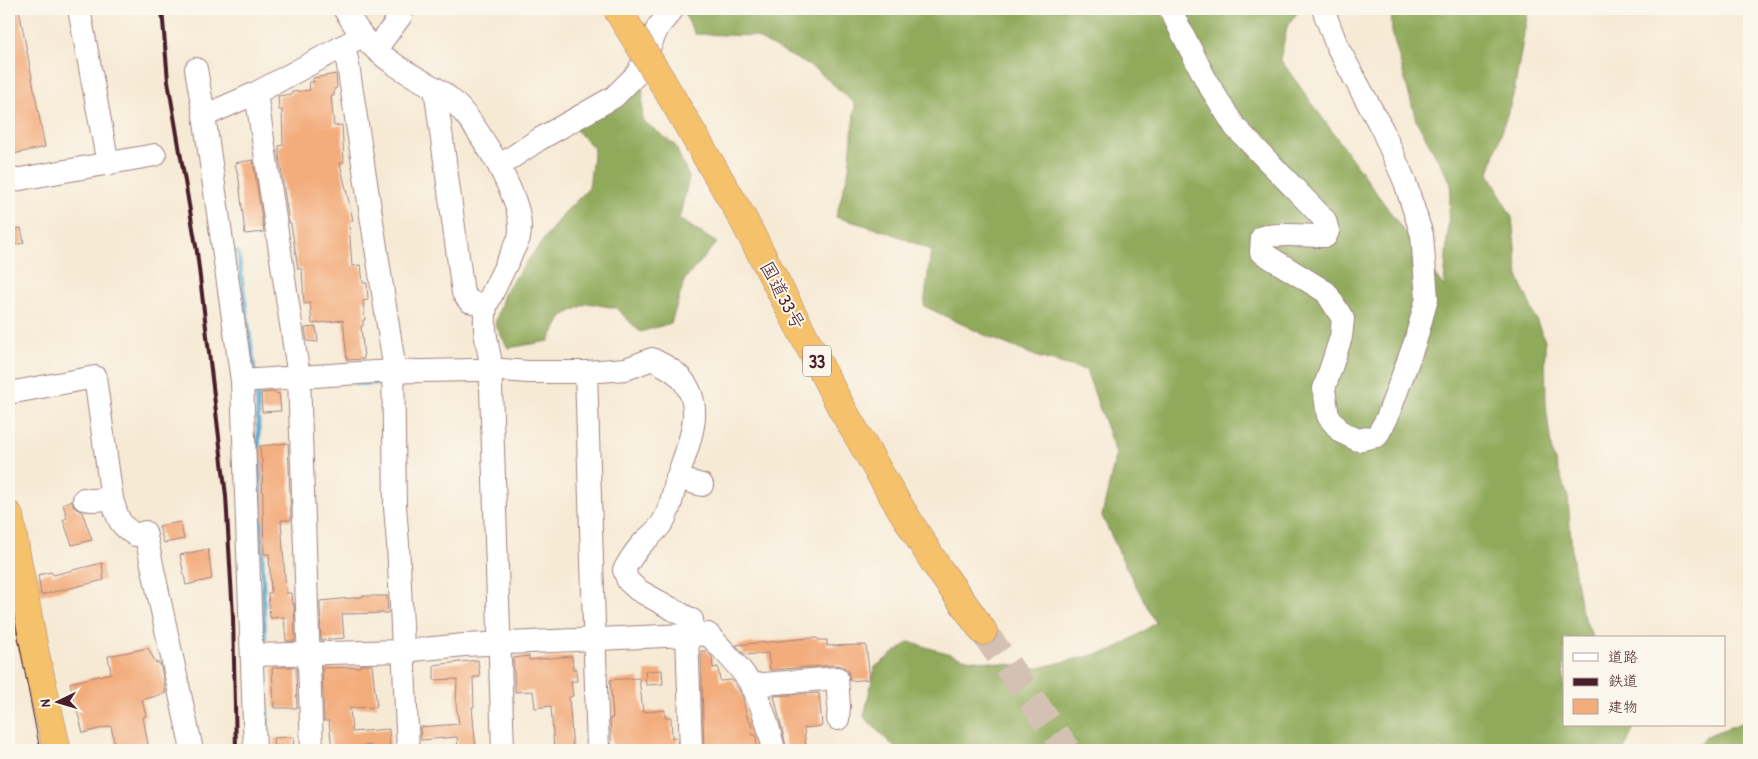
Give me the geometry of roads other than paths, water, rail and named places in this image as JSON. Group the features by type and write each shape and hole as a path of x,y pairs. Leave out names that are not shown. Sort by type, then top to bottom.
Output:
{"highway":[{"name":"国道33号","path":"616,9 663,83 742,217 841,407 888,488 936,565 983,630"},
{"path":"9,516 34,648 57,750"}],"street":[{"path":"79,9 108,164"},
{"path":"344,9 360,44 400,69 448,95 479,133 499,166 517,208 521,228 519,238 486,306 484,325 490,358 503,750"},
{"path":"204,115 256,93 360,44 400,17 404,9"},
{"path":"499,166 571,121 614,97 638,73 658,27 673,9"},
{"path":"1170,9 1207,82 1235,127 1325,220 1328,231 1326,236 1286,236 1276,234 1262,237 1261,252 1326,292 1343,319 1341,337 1324,389 1328,416 1341,432 1358,440 1377,436 1387,418 1415,342 1427,298 1422,235 1406,182 1382,129 1338,46 1323,9"},
{"path":"360,44 347,59 393,358 395,507 408,750"},
{"path":"196,70 251,380 261,655 255,750"},
{"path":"435,88 463,293 469,301 486,306"},
{"path":"256,93 299,377 312,750"},
{"path":"9,181 155,155"},
{"path":"251,380 490,370 586,372 626,369 652,359 667,367 681,378 690,392 695,405 694,429 664,520 630,559 624,570 628,581 638,590 692,620 690,633 691,750"},
{"path":"586,372 598,750"},
{"path":"9,393 95,377 112,499 124,528 135,535 145,532 192,750"},
{"path":"677,478 702,485"},
{"path":"84,499 92,501 106,498 112,499"},
{"path":"261,655 403,650 690,633 708,634 733,660 751,685 769,727 774,750"},
{"path":"751,685 837,678 838,719"}],"waterway":[{"path":"232,252 238,252 255,374"},
{"path":"356,384 388,383"},
{"path":"257,387 265,649"},
{"path":"265,662 268,750"}],"tunnel":[{"path":"983,631 1067,750"}],"tram line":[{"path":"9,590 40,750"}],"railway":[{"path":"162,9 168,81 197,252 226,496 233,616 236,750"}]}
